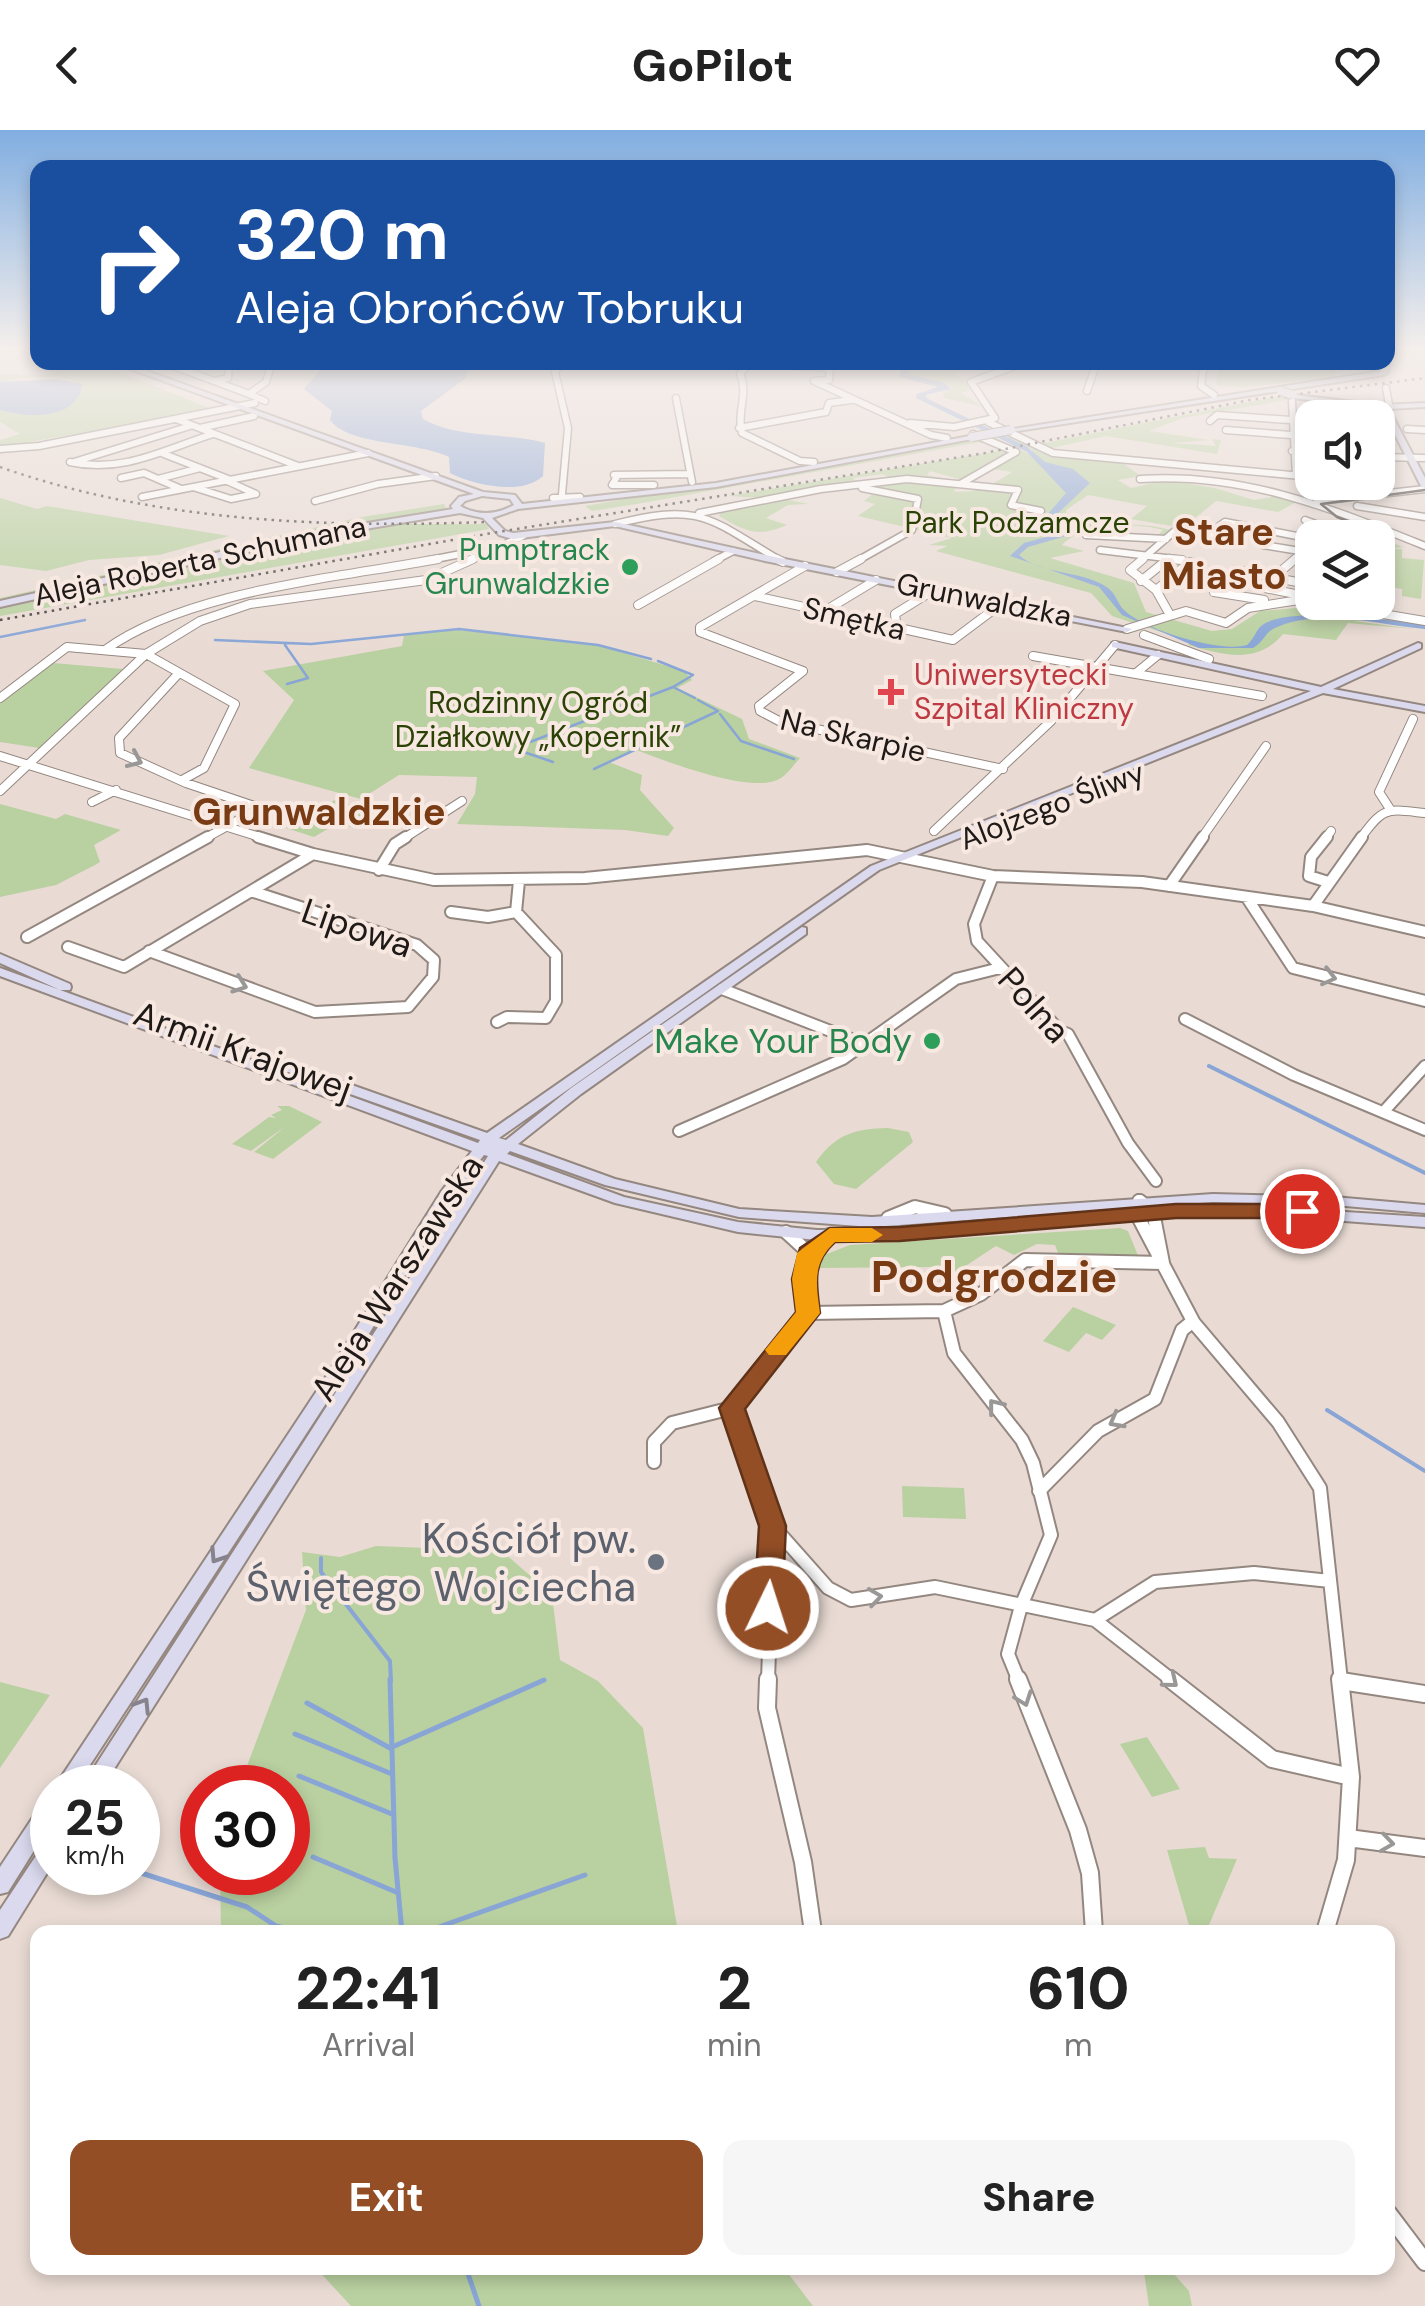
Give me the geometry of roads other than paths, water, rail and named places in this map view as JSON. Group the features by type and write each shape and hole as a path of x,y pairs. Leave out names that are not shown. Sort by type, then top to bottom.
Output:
{"main road":[{"path":"345,450 453,489 461,503 496,521 502,533 523,536 615,524"},
{"path":"358,450 518,503 679,491 874,450"},
{"path":"485,515 505,513 518,503 557,496 580,497 689,481 706,483 877,450"},
{"path":"1407,450 1425,483"},
{"path":"438,501 453,489"},
{"path":"461,503 482,494"},
{"name":"Aleja Roberta Schumana","path":"0,600 438,501 461,503"},
{"name":"Aleja Roberta Schumana","path":"0,600 461,503"},
{"path":"505,513 513,532 523,536"},
{"name":"Grunwaldzka","path":"615,524 783,562 1126,629"},
{"path":"1126,629 1115,645 1421,714"},
{"path":"1328,693 1366,681 1402,661 1422,641"},
{"path":"1328,693 1422,641"},
{"path":"1272,681 1291,703"},
{"path":"1366,681 1386,701"},
{"path":"1328,693 1386,701 1421,714"},
{"name":"Alojzego Śliwy","path":"905,859 1291,703 1328,693"},
{"name":"Alojzego Śliwy","path":"905,859 938,851 1328,693"},
{"name":"Alojzego Śliwy","path":"1168,752 1187,753"},
{"name":"Aleja Warszawska","path":"79,1765 483,1144 875,868 905,859"},
{"name":"Aleja Warszawska","path":"105,1765 501,1150 905,859"},
{"name":"Armii Krajowej","path":"0,958 75,991 483,1144"},
{"name":"Armii Krajowej","path":"0,972 483,1144"},
{"path":"483,1144 694,1205 774,1217 872,1222 1142,1209 1302,1211 1425,1222"},
{"path":"501,1150 655,1210 786,1232 830,1235 947,1231 1268,1198 1425,1209"},
{"path":"0,1884 30,1838"},
{"path":"0,1930 30,1883"}],"street":[{"path":"115,450 70,462 99,469 175,450"},
{"path":"254,450 299,467"},
{"path":"557,496 565,450"},
{"path":"654,485 612,485 616,475 689,481 685,450"},
{"path":"773,450 806,464"},
{"path":"962,482 1016,454 1015,450"},
{"path":"1044,450 1295,476"},
{"path":"1295,451 1292,451 1295,470"},
{"path":"142,497 368,453"},
{"path":"164,454 256,494 230,499 192,487"},
{"path":"1395,458 1425,458"},
{"path":"1163,476 1169,464"},
{"path":"1198,478 1204,467"},
{"path":"158,478 200,468"},
{"path":"120,478 144,473 182,488"},
{"path":"315,500 436,476"},
{"path":"1140,479 1198,478 1317,502 1425,543"},
{"path":"615,524 658,513 700,513 854,484 917,479 1018,490 1011,505 1039,511"},
{"path":"1395,490 1425,483"},
{"path":"837,572 912,530 920,500 854,484"},
{"path":"1317,502 1331,500"},
{"path":"1356,506 1425,517"},
{"path":"700,513 783,562"},
{"path":"1170,616 1156,590 1130,570 1177,529 1211,536 1225,522 1295,535"},
{"path":"104,650 138,626 186,608 494,547 502,533"},
{"path":"1086,535 1166,539"},
{"path":"0,791 146,654 200,622 232,609 426,580 523,536"},
{"path":"1263,545 1295,551"},
{"path":"1100,550 1185,561 1156,590"},
{"path":"638,605 639,600 733,551"},
{"path":"1141,581 1169,558"},
{"path":"1248,608 1295,559"},
{"path":"755,596 805,566"},
{"path":"1236,570 1279,574 1295,580"},
{"path":"823,612 874,579"},
{"path":"1265,588 1295,594"},
{"path":"889,626 896,622 894,614 932,590"},
{"path":"1214,592 1278,602"},
{"name":"Smętka","path":"755,596 953,640 1000,604"},
{"name":"Na Skarpie","path":"755,596 700,627 700,632 803,671 760,706 769,717 1003,769"},
{"path":"1126,629 1186,610 1223,622 1248,608 1295,599"},
{"path":"1288,600 1295,604"},
{"path":"1395,616 1425,620"},
{"path":"1144,635 1189,659 1210,659"},
{"path":"934,831 1003,769 1115,645"},
{"path":"0,698 64,648 146,654 235,706 204,768 184,779"},
{"path":"1136,674 1158,655"},
{"path":"1034,656 1262,696"},
{"path":"28,937 260,808 124,758 116,743 179,672"},
{"path":"1390,809 1379,792 1421,714"},
{"path":"1169,886 1266,746"},
{"path":"0,756 312,854 450,881 626,874 859,852 946,866 992,879"},
{"path":"92,802 116,790"},
{"path":"379,870 395,844 462,801"},
{"path":"1312,906 1379,813 1390,809 1425,813"},
{"path":"1328,882 1308,876 1311,857 1331,831"},
{"path":"938,851 946,866"},
{"path":"859,852 875,868"},
{"path":"68,946 124,967 312,854"},
{"path":"905,859 992,879 1169,886 1312,906 1425,932"},
{"name":"Polna","path":"992,879 974,924 977,941 1060,1031 1068,1034 1128,1143 1156,1181"},
{"path":"516,912 518,880"},
{"name":"Lipowa","path":"149,952 328,1014 408,1007 434,977 434,960 417,945 252,891"},
{"path":"1247,898 1262,917 1281,956 1297,970 1425,1001"},
{"path":"451,912 488,917 516,912 552,942 560,960 559,996 546,1018 508,1017 498,1022"},
{"path":"680,1131 843,1059 941,986 1000,968"},
{"path":"722,989 864,1044"},
{"path":"1185,1019 1297,1078 1353,1102 1386,1109 1425,1130"},
{"path":"1386,1109 1425,1066"},
{"path":"1142,1209 1192,1321 1281,1423 1309,1463 1325,1514 1351,1776 1348,1838 1327,1925"},
{"path":"786,1232 808,1253"},
{"path":"654,1462 654,1442 672,1424 732,1408 808,1313 804,1279 808,1253 830,1235"},
{"path":"808,1313 944,1311 981,1294 1026,1260 1048,1257 1164,1263"},
{"path":"944,1311 954,1352 1022,1440 1033,1463 1051,1535 1022,1606 1008,1654 1078,1830 1090,1873 1094,1925"},
{"path":"1039,1491 1098,1431 1155,1400 1182,1330 1192,1321"},
{"path":"732,1408 773,1526 806,1568 828,1588 851,1600 935,1587 1095,1620 1272,1759 1351,1776"},
{"path":"1033,1463 1059,1468"},
{"path":"773,1526 767,1708 803,1862 812,1925"},
{"path":"1095,1620 1155,1582 1254,1573 1330,1581"},
{"path":"1341,1680 1425,1694"},
{"path":"1348,1838 1425,1848"},
{"path":"1395,2221 1425,2262"}],"water":[{"path":"426,450 545,450 543,476 523,486 484,484 450,473 449,457"},
{"path":"1022,450 1030,450 1045,462 1073,469 1090,483 1056,515 1066,526 1066,536 1028,547 1019,555 1036,565 1010,556 1024,543 1060,533 1047,515 1066,493"},
{"path":"1043,567 1105,586 1124,610 1148,625 1219,646 1247,645 1260,627 1272,620 1295,616 1295,620 1305,620 1275,628 1253,648 1199,648 1122,615 1099,587"},
{"path":"1358,620 1425,624 1425,629"}],"waterway":[{"path":"0,637 85,620"},
{"path":"215,640 311,644 459,629 598,645 651,659"},
{"path":"285,645 308,678 287,684"},
{"path":"658,661 693,675 673,687"},
{"path":"530,742 673,687"},
{"path":"673,687 695,698"},
{"path":"594,769 718,711 698,700"},
{"path":"720,714 741,741 794,759"},
{"path":"518,750 553,762"},
{"path":"1209,1066 1425,1173"},
{"path":"1327,1410 1425,1471"},
{"path":"321,1558 321,1572 390,1661 391,1681"},
{"path":"390,1679 392,1747"},
{"path":"392,1747 544,1680"},
{"path":"307,1703 392,1747"},
{"path":"295,1734 392,1774"},
{"path":"392,1747 401,1925"},
{"path":"310,1780 392,1814"},
{"path":"313,1857 396,1892"},
{"path":"445,1925 585,1875"},
{"path":"160,1879 247,1907 274,1925"},
{"path":"468,2275 479,2306"}],"tram line":[{"path":"1345,520 1321,504 1425,490"}],"railway":[{"path":"0,620 492,533 1002,450"},
{"path":"0,467 119,500 240,517 363,524 487,522"}],"place":[{"name":"Pumptrack Grunwaldzkie","path":"630,567"},
{"name":"Uniwersytecki Szpital Kliniczny","path":"891,692"},
{"name":"Make Your Body","path":"932,1041"},
{"name":"Kościół pw. Świętego Wojciecha","path":"656,1562"}],"district":[{"name":"Stare Miasto","path":"1224,554"},
{"name":"Grunwaldzkie","path":"319,812"},
{"name":"Podgrodzie","path":"994,1276"}],"park label":[{"name":"Park Podzamcze","path":"1017,523"},
{"name":"Rodzinny Ogród Działkowy „Kopernik”","path":"538,720"}]}
